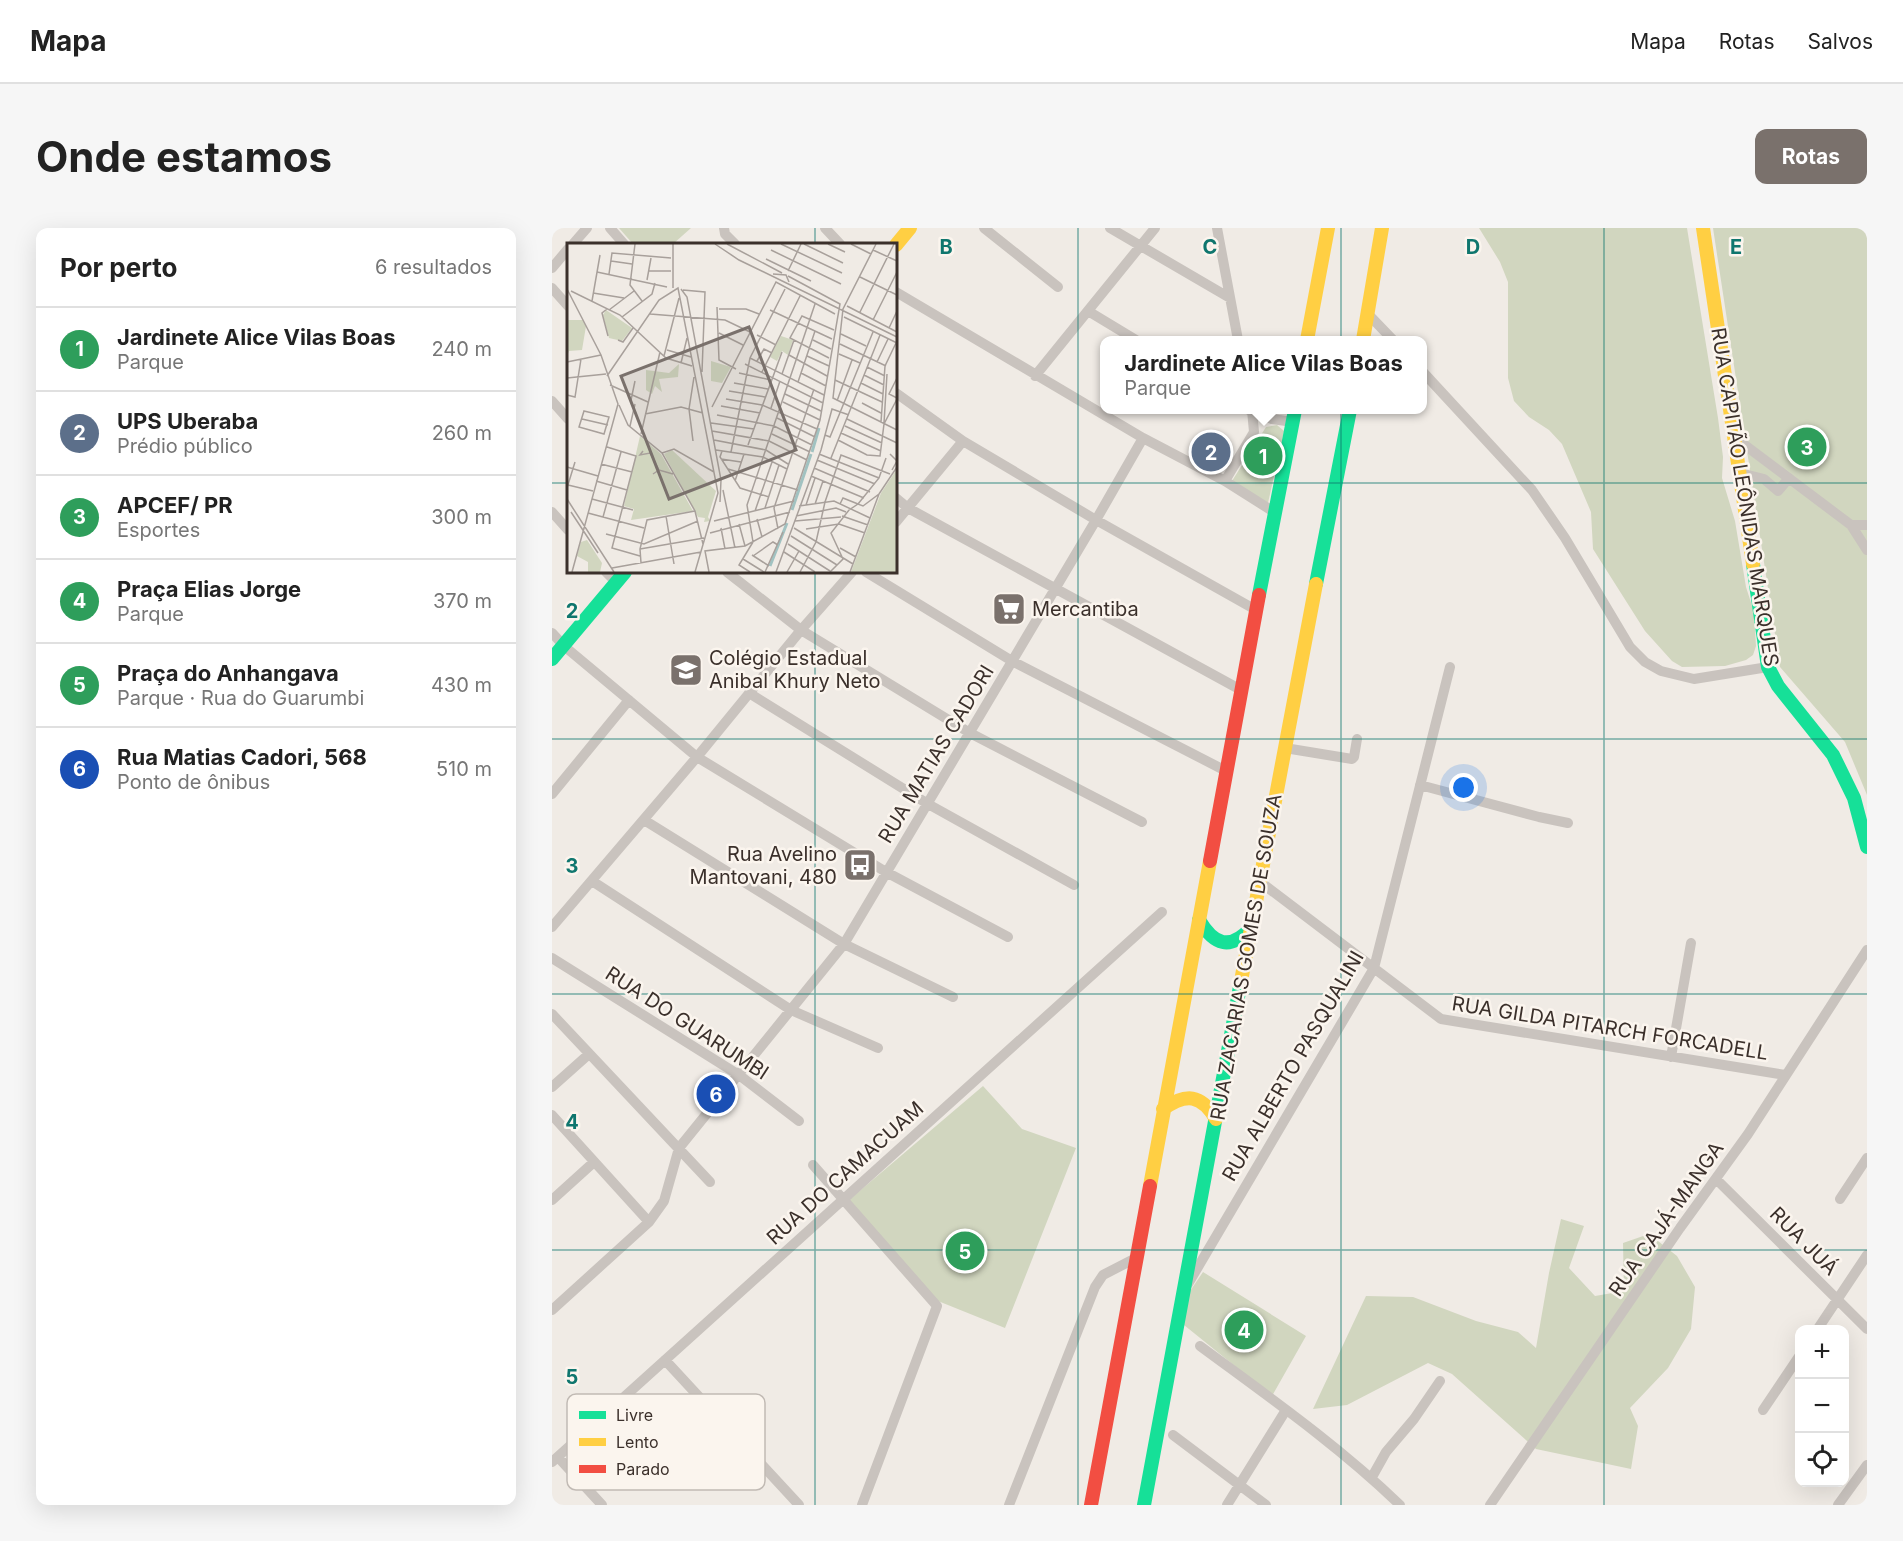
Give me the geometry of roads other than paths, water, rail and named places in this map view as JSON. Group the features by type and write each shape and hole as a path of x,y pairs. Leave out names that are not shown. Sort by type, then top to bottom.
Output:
{"main road":[{"path":"897,244 909,228"},
{"path":"1308,336 1328,228"},
{"name":"RUA CAPITÃO LEÔNIDAS MARQUES","path":"1703,228 1768,667 1778,686 1833,755 1854,798 1867,847"},
{"path":"1364,336 1380,230"},
{"name":"RUA ZACARIAS GOMES DE SOUZA","path":"1144,1505 1259,881 1349,414"},
{"path":"1091,1505 1274,512 1294,416"},
{"path":"552,659 620,577"},
{"path":"1199,920 1204,931 1212,939 1223,943 1234,942 1244,937 1251,928"},
{"path":"1163,1108 1174,1100 1187,1097 1200,1100 1210,1108 1216,1119"}],"street":[{"path":"574,243 587,228"},
{"path":"610,228 623,243"},
{"path":"724,228 725,234 734,243"},
{"path":"825,228 839,243"},
{"path":"984,228 1058,287"},
{"path":"1110,228 1230,298"},
{"path":"1035,376 1155,228"},
{"path":"1217,228 1237,336"},
{"path":"552,268 567,250"},
{"path":"552,288 567,305"},
{"path":"897,293 1100,413"},
{"path":"1088,311 1129,336"},
{"path":"1368,314 1389,336"},
{"path":"1427,376 1532,490 1565,538 1630,647 1645,662 1661,672 1694,679 1768,667"},
{"path":"897,394 963,441 1096,520 1256,610"},
{"path":"552,401 567,418"},
{"path":"1101,414 1225,481 1274,512"},
{"path":"1252,414 1254,432"},
{"path":"1260,414 1272,419"},
{"path":"1225,481 1254,432 1272,419 1294,416"},
{"path":"1734,437 1851,525 1867,550"},
{"name":"RUA MATIAS CADORI","path":"679,1148 844,944 1143,438"},
{"path":"897,521 963,441"},
{"path":"1764,479 1774,466"},
{"path":"1740,473 1764,479 1778,491 1789,478"},
{"path":"897,499 908,508 1241,690"},
{"path":"552,512 567,529"},
{"path":"1851,525 1867,525"},
{"path":"552,927 851,573"},
{"path":"868,573 1012,661 1226,771"},
{"path":"734,574 801,630 970,733 1142,822"},
{"path":"552,633 564,646 697,757 886,872 1008,937"},
{"name":"RUA ALBERTO PASQUALINI","path":"1183,1292 1374,968 1450,667"},
{"path":"749,693 928,804 1074,885"},
{"path":"552,794 629,700"},
{"path":"1285,748 1348,760 1354,757 1357,739"},
{"path":"1420,784 1568,823"},
{"path":"644,820 844,944 953,997"},
{"path":"592,881 791,1010 878,1048"},
{"name":"RUA GILDA PITARCH FORCADELL","path":"1259,881 1441,1019 1785,1075"},
{"name":"RUA DO CAMACUAM","path":"627,1394 1162,912"},
{"path":"1671,1057 1691,943"},
{"name":"RUA CAJÁ-MANGA","path":"1490,1505 1680,1228 1748,1134 1867,950"},
{"name":"RUA DO GUARUMBI","path":"552,958 739,1075 799,1121"},
{"path":"552,1014 710,1182"},
{"path":"552,1087 589,1054"},
{"path":"552,1115 649,1222"},
{"path":"552,1310 649,1222 664,1201 679,1148"},
{"path":"1840,1199 1867,1158"},
{"path":"552,1200 594,1162"},
{"path":"813,1165 937,1305 862,1505"},
{"name":"RUA JUÁ","path":"1716,1179 1867,1329"},
{"path":"1195,1232 1211,1239 1217,1234"},
{"path":"1820,1325 1867,1255"},
{"path":"1009,1505 1095,1287 1102,1275 1136,1258"},
{"path":"1200,1346 1372,1477 1400,1505"},
{"path":"664,1360 696,1394"},
{"path":"1763,1410 1795,1362"},
{"path":"1372,1477 1386,1452 1414,1419 1440,1381"},
{"path":"1227,1505 1286,1410"},
{"path":"1173,1435 1266,1505"},
{"name":"RUA DO CAMACUAM","path":"555,1459 567,1448"},
{"path":"555,1459 567,1471"},
{"path":"1838,1505 1867,1465"},
{"path":"765,1468 799,1505"},
{"path":"587,1490 602,1505"}],"place":[{"name":"APCEF/ PR","path":"1807,447"},
{"name":"UPS Uberaba","path":"1211,452"},
{"name":"Jardinete Alice Vilas Boas","path":"1263,456"},
{"name":"Mercantiba","path":"1009,609"},
{"name":"Colégio Estadual Anibal Khury Neto","path":"686,670"},
{"name":"Rua Avelino Mantovani, 480","path":"860,865"},
{"name":"Rua Matias Cadori, 568","path":"716,1094"},
{"name":"Praça do Anhangava","path":"965,1251"},
{"name":"Praça Elias Jorge","path":"1244,1330"}]}
